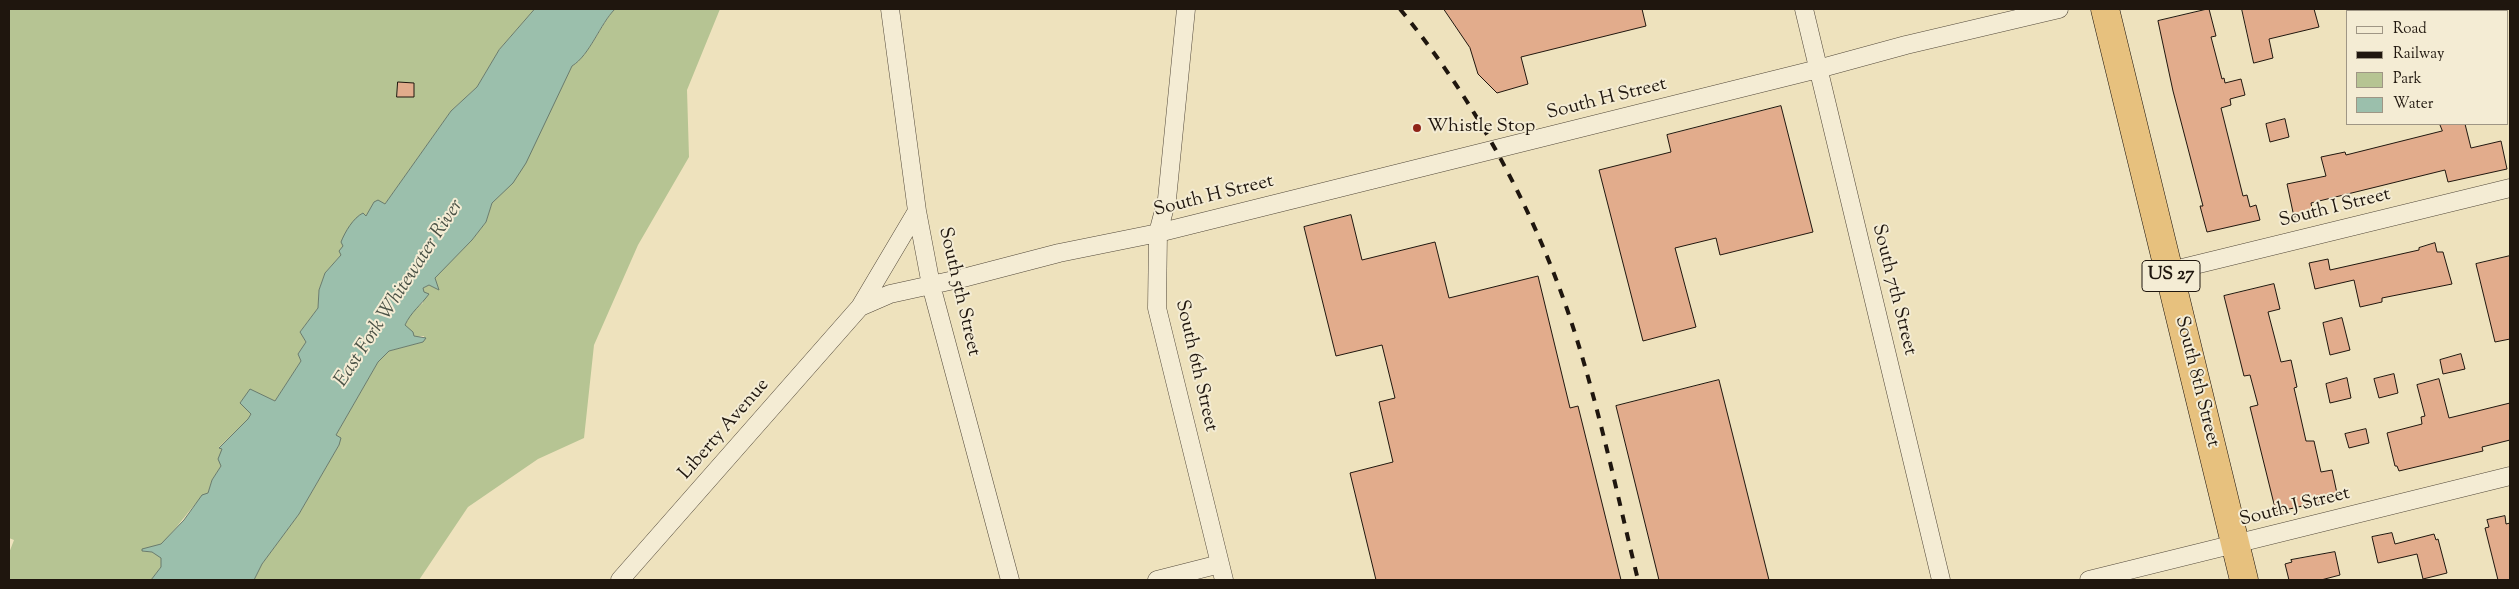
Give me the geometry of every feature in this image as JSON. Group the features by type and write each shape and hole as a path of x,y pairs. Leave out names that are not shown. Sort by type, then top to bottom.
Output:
{"highway":[{"name":"South 8th Street","path":"2105,9 2244,580"}],"street":[{"name":"South 5th Street","path":"890,9 917,211 931,285 1010,580"},
{"name":"South 6th Street","path":"1186,9 1167,199 1158,233 1157,308 1222,572"},
{"name":"South 7th Street","path":"1804,9 1941,580"},
{"name":"South H Street","path":"931,285 1058,253 1158,233 1818,69 1906,45 2059,9"},
{"name":"South I Street","path":"2170,271 2510,188"},
{"name":"Liberty Avenue","path":"620,580 860,307 917,211"},
{"name":"Liberty Avenue","path":"860,307 890,294 931,285"},
{"name":"South J Street","path":"2089,580 2510,476"},
{"path":"1157,580 1222,572"}],"green space":[{"path":"9,9 535,9 499,50 477,87 451,111 385,204 374,202 370,212 344,246 341,255 325,273 319,290 318,308 300,332 306,342 298,354 301,361 275,401 250,390 240,403 251,414 219,447 222,449 221,466 212,480 208,493 198,501 161,544 142,551 152,552 161,557 161,567 151,580 9,580 9,553 14,540 9,538","holes":["398,83 414,83 414,97 397,97"]},
{"path":"615,9 720,9 687,90 689,157 638,245 594,345 584,438 538,459 468,507 419,580 254,580 262,564 299,514 339,445 336,435 378,362 389,351 423,342 424,336 414,337 405,325 411,312 423,303 423,288 429,285 439,290 434,278 472,240 486,222 492,203 513,182 572,66 584,55"}],"water":[{"name":"East Fork Whitewater River","path":"535,9 615,9 584,55 572,66 526,163 513,183 492,203 486,222 472,240 435,278 439,290 429,285 423,288 424,292 429,294 413,312 405,325 413,332 414,336 426,338 423,342 389,351 378,362 336,435 341,438 339,445 299,514 262,564 254,580 151,580 161,567 161,558 152,552 142,551 142,549 161,544 184,520 202,495 208,493 212,480 221,466 218,459 222,449 219,448 251,414 240,403 250,389 275,401 301,361 298,354 306,342 300,332 318,308 319,290 325,273 341,255 339,251 343,246 341,242 350,226 363,213 366,216 374,202 378,200 385,204 451,111 477,87 499,50"}],"building":[{"path":"1444,9 1642,9 1646,26 1521,57 1528,84 1497,93 1478,74 1470,48"},
{"path":"2209,9 2216,36 2211,37 2222,79 2224,78 2225,83 2241,79 2245,95 2230,99 2231,105 2221,108 2243,196 2247,195 2250,207 2256,205 2260,220 2207,232 2200,206 2203,206 2173,91 2158,21"},
{"path":"2242,9 2314,9 2319,27 2269,39 2273,58 2254,63"},
{"path":"398,82 414,83 414,97 397,97"},
{"path":"1781,106 1813,232 1720,255 1716,238 1675,248 1696,327 1643,341 1599,170 1671,152 1667,135"},
{"path":"2285,119 2289,137 2270,142 2266,124"},
{"path":"2440,125 2465,125 2471,148 2501,141 2507,169 2448,182 2445,170 2311,203 2313,213 2294,217 2287,184 2326,176 2321,157 2345,152 2346,155 2442,131"},
{"path":"1351,215 1362,260 1435,242 1449,298 1538,276 1570,408 1578,406 1621,580 1376,580 1350,473 1393,462 1379,402 1395,398 1382,345 1336,356 1304,227"},
{"path":"2435,243 2437,252 2443,252 2452,284 2382,298 2382,302 2360,307 2354,280 2315,289 2309,263 2328,259 2330,270 2419,250 2419,248"},
{"path":"2510,256 2510,339 2495,342 2476,264"},
{"path":"2274,284 2280,309 2268,312 2281,362 2291,360 2297,387 2294,388 2306,441 2314,441 2321,472 2332,470 2338,498 2276,512 2250,407 2258,405 2250,375 2244,376 2224,296"},
{"path":"2342,318 2350,350 2330,355 2323,323"},
{"path":"2461,354 2465,369 2443,374 2440,360"},
{"path":"2394,374 2398,393 2379,398 2374,379"},
{"path":"2347,378 2351,398 2330,403 2326,384"},
{"path":"2439,379 2449,418 2510,403 2510,440 2482,447 2483,451 2399,471 2397,466 2395,466 2387,433 2422,424 2421,417 2425,416 2417,385"},
{"path":"1719,380 1769,580 1659,580 1616,406"},
{"path":"2366,429 2369,443 2349,448 2345,434"},
{"path":"2505,516 2506,524 2510,523 2510,580 2498,580 2485,528 2489,527 2487,520"},
{"path":"2392,533 2395,544 2434,534 2436,540 2438,539 2447,573 2423,579 2417,554 2378,563 2372,537"},
{"path":"2335,552 2340,575 2321,580 2289,580 2285,564 2292,562 2291,560"}],"railway":[{"path":"1400,9 1427,43 1475,114 1517,190 1552,268 1588,376 1638,580"}],"place":[{"name":"Whistle Stop","path":"1417,128"}]}
